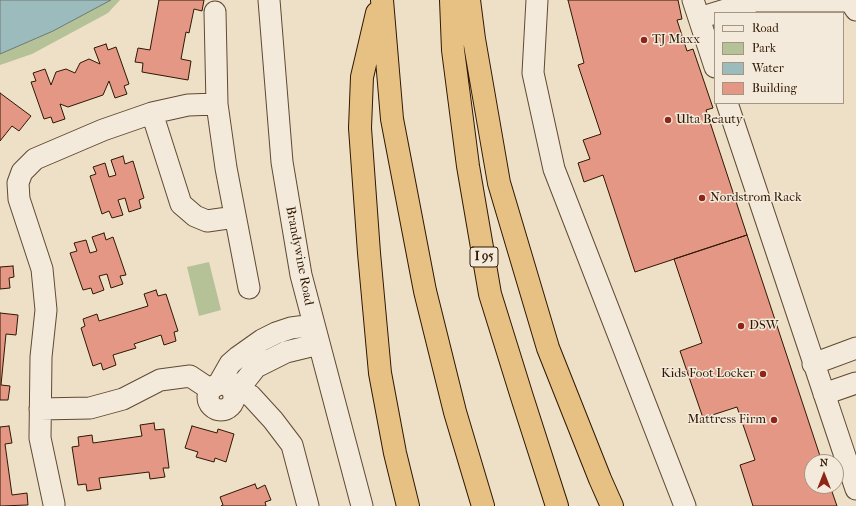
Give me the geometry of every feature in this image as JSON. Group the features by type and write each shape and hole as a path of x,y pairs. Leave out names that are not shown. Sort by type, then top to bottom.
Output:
{"highway":[{"path":"381,0 362,77 360,128 369,254 380,373 395,454 408,506"},
{"path":"381,0 392,119 423,284 455,412 483,506"},
{"name":"I 95","path":"451,0 453,50 467,158 490,294 557,506"},
{"path":"469,0 474,39 499,183 548,348 612,506"}],"street":[{"name":"Brandywine Road","path":"269,0 282,162 300,275 362,506"},
{"path":"537,0 533,73 554,169 685,506"},
{"path":"714,64 696,9 755,1 850,1 856,10"},
{"path":"215,12 217,104 226,168 249,288"},
{"path":"54,504 40,438 41,357 46,310 42,269 19,199 18,183 22,172 34,159 103,130 152,113 188,105 217,104"},
{"path":"727,104 813,364 826,400 850,451 856,490"},
{"path":"152,113 181,204 195,216 207,221 235,217"},
{"path":"220,388 230,364 262,340 291,328 316,334"},
{"path":"813,364 856,348"},
{"path":"40,409 90,408 123,399 160,380 190,376 220,388 245,393 251,396 273,420 292,445 308,506"},
{"path":"826,400 856,383"},
{"path":"826,400 856,396"}],"green space":[{"path":"0,0 120,0 108,13 32,54 0,65"},
{"path":"209,262 221,310 199,316 187,267"}],"water":[{"path":"0,0 111,0 53,31 0,54"}],"building":[{"path":"159,0 204,0 202,11 194,9 189,33 186,32 181,59 191,61 188,80 142,72 143,63 135,62 138,48 150,50"},
{"path":"568,0 678,0 682,19 677,20 687,51 693,49 713,108 706,110 747,235 635,272 603,175 584,182 578,163 590,159 583,140 601,134 578,65 584,63"},
{"path":"106,44 108,50 116,47 129,84 124,86 127,94 115,98 109,81 103,95 68,107 60,104 65,119 53,123 51,117 44,119 31,82 36,81 33,73 45,69 51,85 56,72 66,69 75,73 80,63 89,59 100,64 94,48"},
{"path":"0,93 31,116 19,131 12,126 0,141"},
{"path":"123,156 125,164 133,161 144,198 139,200 141,208 129,212 125,198 118,200 123,215 112,218 109,211 102,214 90,176 96,174 93,167 105,163 109,177 116,175 111,160"},
{"path":"104,233 106,240 113,237 126,275 120,276 123,284 111,288 107,274 99,276 104,290 93,294 91,288 83,290 70,253 77,251 74,243 86,240 90,253 97,251 92,237"},
{"path":"747,235 819,454 804,454 804,494 833,494 837,506 753,506 740,465 755,460 737,407 703,418 680,351 702,343 674,259"},
{"path":"13,266 14,277 9,278 10,288 0,289 0,267"},
{"path":"156,290 158,296 166,294 178,331 174,332 176,341 164,345 161,335 134,344 136,348 113,355 116,365 103,370 101,363 93,366 81,328 85,326 83,319 97,314 99,321 148,306 144,294"},
{"path":"0,313 18,315 16,335 6,334 1,385 10,386 8,400 0,400"},
{"path":"154,423 155,430 164,429 169,468 163,468 165,477 150,479 149,472 99,478 101,489 87,491 86,484 78,485 72,447 79,446 78,437 92,435 93,443 142,436 140,425"},
{"path":"9,426 12,443 5,444 12,495 27,493 28,505 0,506 0,427"},
{"path":"192,426 217,433 218,429 234,434 226,462 215,458 214,462 196,457 198,452 185,448"},
{"path":"255,484 257,489 265,485 271,500 265,502 266,506 221,506 223,505 220,497"}],"place":[{"name":"TJ Maxx","path":"644,40"},
{"name":"Ulta Beauty","path":"668,120"},
{"name":"Nordstrom Rack","path":"702,198"},
{"name":"DSW","path":"741,326"},
{"name":"Kids Foot Locker","path":"763,374"},
{"name":"Mattress Firm","path":"774,420"}]}
